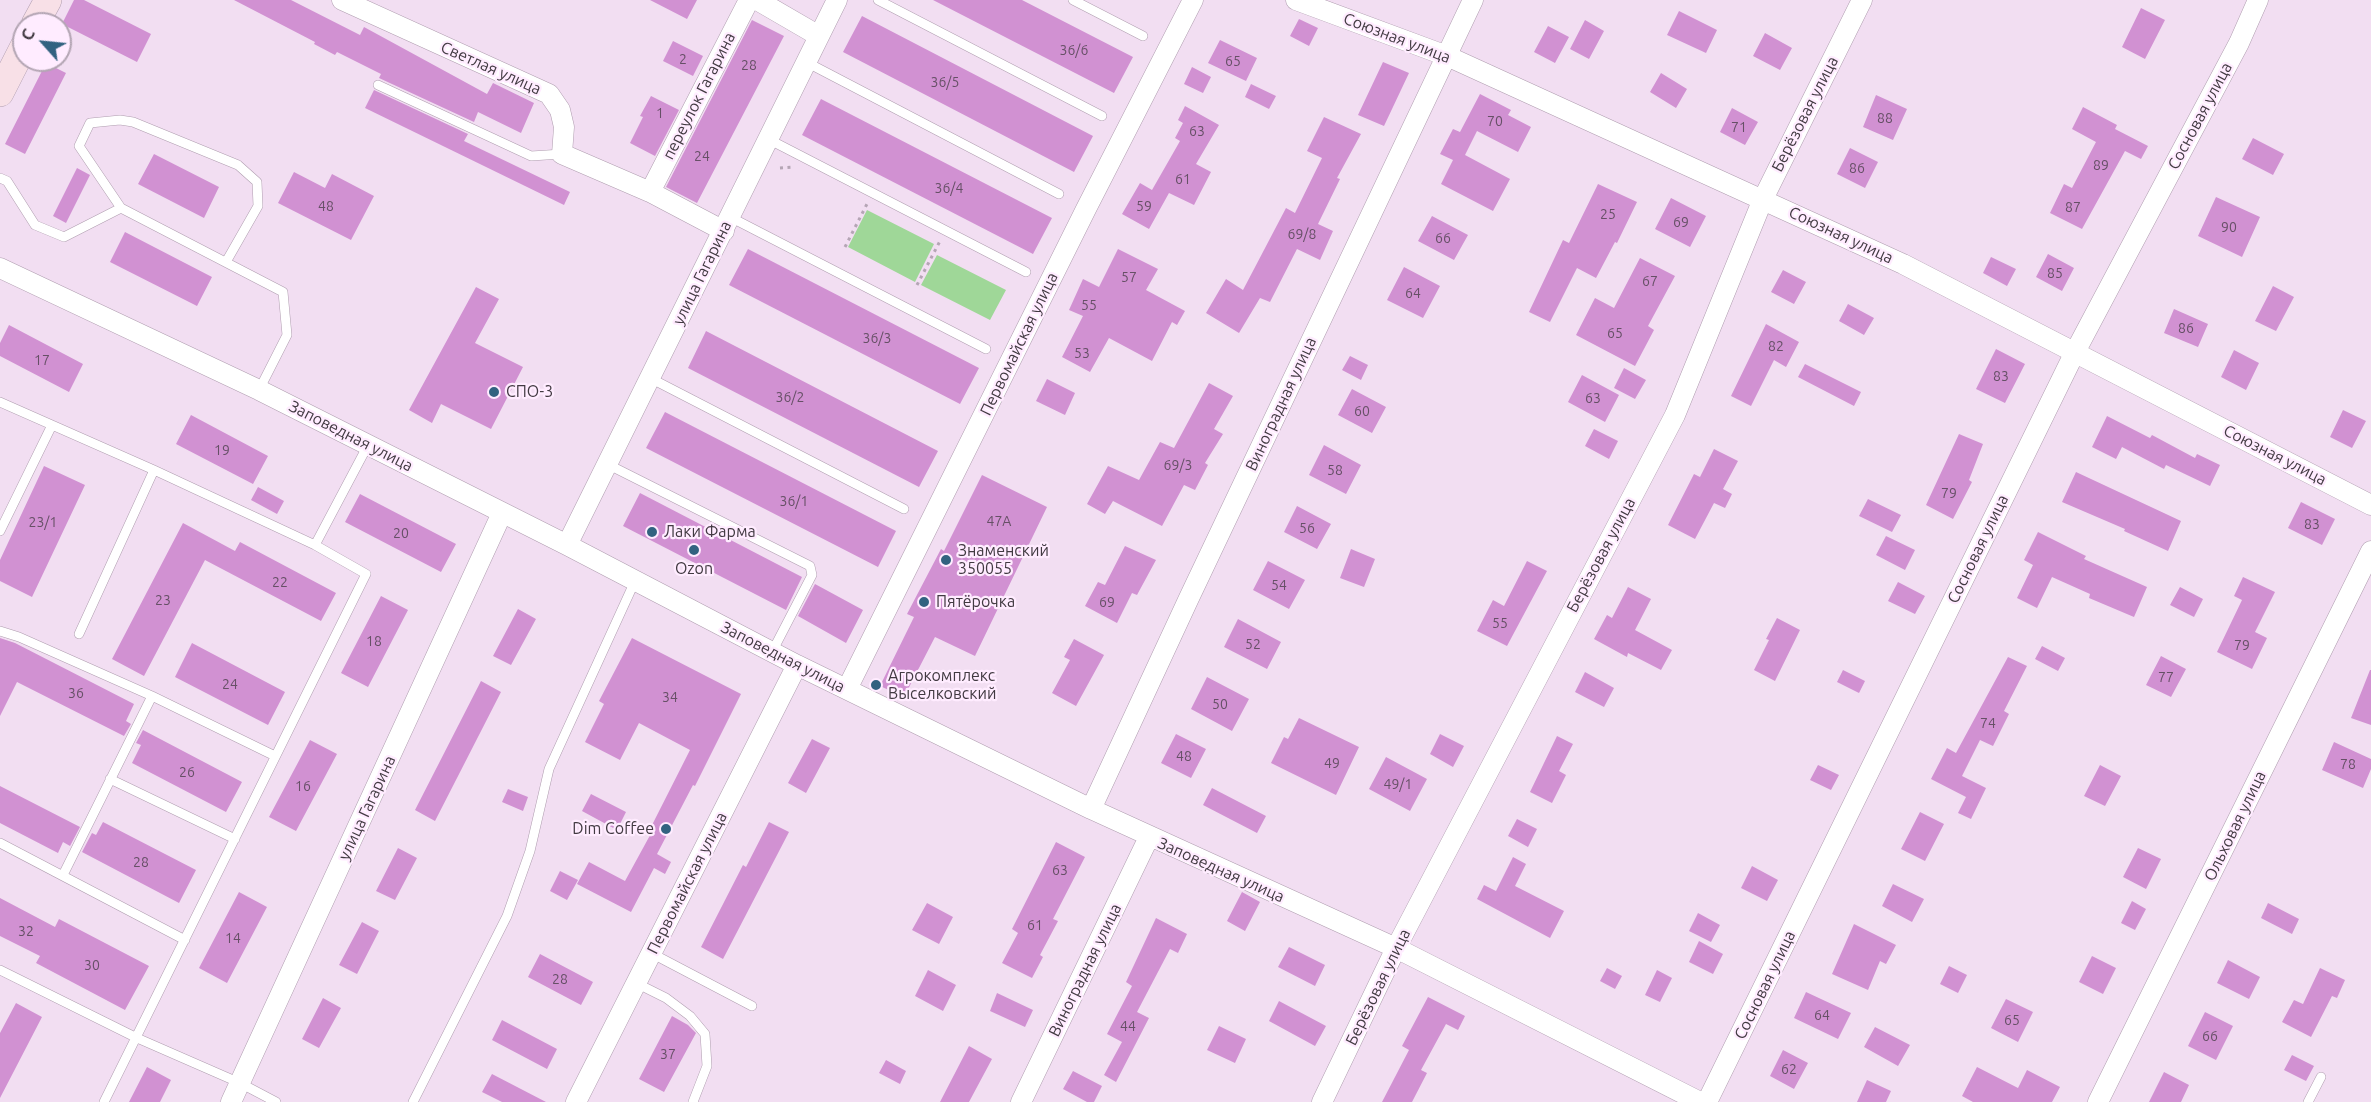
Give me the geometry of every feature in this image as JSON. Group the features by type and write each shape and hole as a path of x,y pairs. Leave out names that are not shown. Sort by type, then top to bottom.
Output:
{"street":[{"name":"Светлая улица","path":"342,0 549,94 560,110 564,127 562,154"},
{"name":"переулок Гагарина","path":"650,192 749,0"},
{"path":"757,0 819,36"},
{"name":"улица Гагарина","path":"567,545 837,0"},
{"name":"Первомайская улица","path":"847,689 1086,209 1193,0"},
{"name":"Союзная улица","path":"1296,0 1447,56 1903,264 2371,505"},
{"name":"Виноградная улица","path":"1091,810 1473,0"},
{"name":"Берёзовая улица","path":"1322,1102 1396,948 1675,415 1763,199 1862,0"},
{"name":"Сосновая улица","path":"1707,1102 2074,352 2239,43 2258,0"},
{"path":"0,93 12,70"},
{"path":"562,154 727,224"},
{"name":"Заповедная улица","path":"0,268 259,390 567,545 797,665 1091,810 1396,948 1700,1102"},
{"name":"улица Гагарина","path":"231,1102 502,513"},
{"name":"Ольховая улица","path":"2098,1102 2371,551"},
{"name":"Первомайская улица","path":"581,1099 636,983 797,665"},
{"name":"Виноградная улица","path":"1021,1102 1149,837"}],"lane":[{"path":"878,0 1102,116"},
{"path":"1074,0 1143,36"},
{"path":"806,62 1059,194"},
{"path":"378,85 531,156 562,154"},
{"path":"226,262 258,206 257,182 238,165 133,122 120,120 90,123 79,146 121,208 283,292 287,335 259,390"},
{"path":"768,139 1026,272"},
{"path":"0,178 8,181 35,225 64,237 121,208"},
{"path":"727,224 986,349"},
{"path":"650,378 904,508"},
{"path":"0,402 315,545 366,574 104,1102"},
{"path":"0,531 52,425"},
{"path":"315,545 368,445"},
{"path":"607,464 810,566 812,575 772,652"},
{"path":"79,634 154,470"},
{"path":"413,1102 507,916 530,851 549,769 635,581"},
{"path":"0,632 19,637 152,696 275,756"},
{"path":"63,875 152,696"},
{"path":"111,780 235,839"},
{"path":"0,843 185,940"},
{"path":"651,953 752,1006"},
{"path":"0,970 137,1038 240,1083 276,1102"},
{"path":"636,983 666,998 682,1010 705,1034 707,1066 693,1102"},
{"path":"2308,1102 2321,1077"}],"path":[{"path":"845,247 867,204"},
{"path":"917,285 940,241"}],"green space":[{"path":"867,210 934,244 915,282 848,247"},
{"path":"937,255 1006,290 990,320 921,285"}],"building":[{"path":"74,0 84,0 151,34 137,62 72,29 72,12 68,12"},
{"path":"234,0 291,0 360,35 364,27 487,94 493,83 534,103 521,133 478,112 474,122 379,78 381,74 337,52 335,55 314,44 315,42"},
{"path":"650,0 697,0 687,19"},
{"path":"933,0 1022,0 1133,57 1114,93"},
{"path":"2141,8 2165,20 2145,59 2122,47"},
{"path":"1679,11 1717,30 1706,53 1667,35"},
{"path":"862,16 1093,136 1074,172 843,52"},
{"path":"1299,19 1318,28 1309,46 1290,36"},
{"path":"752,20 784,36 697,203 666,187"},
{"path":"1585,20 1604,31 1589,59 1570,49"},
{"path":"1548,26 1569,37 1555,63 1534,52"},
{"path":"1765,33 1792,48 1780,70 1753,56"},
{"path":"1220,40 1257,58 1246,81 1208,63"},
{"path":"673,41 703,56 693,76 663,61"},
{"path":"1383,62 1409,73 1384,126 1358,115"},
{"path":"1192,67 1211,77 1203,93 1184,84"},
{"path":"41,72 66,73 25,154 5,144"},
{"path":"1661,73 1687,89 1676,108 1650,92"},
{"path":"1251,84 1276,96 1269,109 1245,97"},
{"path":"374,90 468,134 464,141 570,192 564,205 365,108"},
{"path":"1480,94 1511,110 1508,115 1531,127 1518,152 1477,131 1465,155 1510,179 1493,211 1441,184 1453,160 1440,154 1453,129 1460,132"},
{"path":"1876,95 1907,109 1893,140 1863,127"},
{"path":"651,96 679,110 655,156 630,143 643,117 640,116"},
{"path":"821,99 1052,218 1033,254 802,135"},
{"path":"1185,106 1219,125 1196,164 1211,172 1194,205 1169,193 1149,229 1122,214 1140,183 1152,190 1180,141 1175,138 1183,123 1178,120"},
{"path":"2083,107 2117,125 2115,129 2148,146 2141,159 2125,151 2082,229 2050,213 2064,184 2072,188 2096,142 2072,129"},
{"path":"1732,108 1758,122 1745,145 1720,132"},
{"path":"1324,117 1361,134 1337,178 1340,179 1318,224 1333,231 1320,260 1297,249 1270,302 1260,298 1239,333 1206,313 1226,279 1243,290 1286,208 1295,213 1322,158 1307,151"},
{"path":"2253,138 2284,154 2273,175 2242,159"},
{"path":"1850,148 1878,162 1865,188 1837,174"},
{"path":"154,154 219,187 204,218 138,184"},
{"path":"77,168 90,175 66,223 53,216"},
{"path":"294,172 325,188 332,174 374,196 351,240 278,203"},
{"path":"1598,184 1637,202 1617,243 1615,242 1596,278 1577,268 1550,322 1529,312 1563,240 1569,243"},
{"path":"2216,197 2260,217 2242,257 2198,236"},
{"path":"1671,198 1706,216 1690,247 1655,229"},
{"path":"1432,216 1468,235 1454,260 1418,241"},
{"path":"125,232 212,277 197,306 110,262"},
{"path":"748,249 979,368 960,404 729,285"},
{"path":"1118,249 1158,269 1146,290 1185,311 1177,325 1172,322 1152,361 1109,338 1090,372 1062,357 1083,316 1069,310 1083,279 1099,287"},
{"path":"2048,254 2074,268 2062,291 2036,277"},
{"path":"1991,257 2016,269 2007,286 1983,273"},
{"path":"1640,258 1675,276 1648,326 1654,330 1635,366 1576,335 1595,298 1614,308"},
{"path":"1404,267 1440,286 1423,318 1387,300"},
{"path":"1783,270 1806,282 1794,304 1771,292"},
{"path":"2273,286 2294,297 2276,331 2255,321"},
{"path":"476,287 499,299 475,343 523,367 491,429 441,404 432,423 409,410"},
{"path":"1848,304 1874,318 1864,335 1839,321"},
{"path":"2174,309 2208,324 2198,347 2164,333"},
{"path":"1766,324 1799,342 1786,367 1774,360 1751,406 1731,396"},
{"path":"9,325 83,364 69,392 0,356 0,343"},
{"path":"706,331 938,451 919,487 688,368"},
{"path":"1996,349 2025,364 2005,403 1976,389"},
{"path":"2234,350 2259,363 2246,390 2221,377"},
{"path":"1350,356 1368,365 1361,380 1342,370"},
{"path":"1805,364 1861,392 1854,406 1798,377"},
{"path":"1624,368 1646,380 1635,399 1614,388"},
{"path":"1582,375 1619,395 1605,422 1568,402"},
{"path":"1047,379 1075,393 1065,415 1036,401"},
{"path":"1209,383 1233,396 1214,429 1223,434 1205,463 1208,465 1195,490 1184,485 1162,526 1113,501 1105,514 1087,504 1108,466 1139,480 1160,442 1174,448"},
{"path":"1352,389 1386,407 1372,433 1338,415"},
{"path":"2343,410 2366,421 2352,448 2330,437"},
{"path":"665,412 896,531 878,567 646,448"},
{"path":"191,415 268,456 253,484 176,444"},
{"path":"2107,416 2150,438 2152,435 2195,458 2197,454 2220,465 2210,486 2166,465 2164,469 2122,447 2116,459 2092,447"},
{"path":"1594,429 1618,441 1609,459 1585,446"},
{"path":"1959,434 1983,444 1969,480 1972,482 1953,519 1926,505"},
{"path":"1324,445 1361,465 1346,494 1309,475"},
{"path":"1714,449 1738,461 1723,489 1732,494 1725,508 1714,503 1695,539 1668,525 1694,474 1700,477"},
{"path":"44,466 85,485 32,597 0,581 0,560"},
{"path":"2076,472 2181,521 2168,551 2124,531 2125,529 2062,502"},
{"path":"982,475 1047,507 975,656 935,637 904,697 880,686 914,617 907,614 941,549 944,551"},
{"path":"258,487 284,501 277,514 251,500"},
{"path":"640,493 802,577 786,610 623,526"},
{"path":"360,494 456,544 441,572 345,522"},
{"path":"1868,499 1901,515 1892,532 1859,516"},
{"path":"2301,502 2335,519 2322,545 2288,528"},
{"path":"1297,506 1331,524 1317,549 1284,532"},
{"path":"183,523 235,551 240,542 336,593 321,621 205,560 144,676 112,659"},
{"path":"2038,532 2086,556 2084,559 2147,587 2134,617 2089,598 2090,594 2052,577 2037,608 2017,598 2033,565 2024,560"},
{"path":"1886,536 1915,550 1905,570 1876,555"},
{"path":"1125,546 1156,560 1137,595 1132,593 1117,623 1085,606 1098,582 1105,585"},
{"path":"1351,549 1375,559 1364,587 1340,578"},
{"path":"1268,561 1305,580 1289,609 1253,590"},
{"path":"1527,561 1547,571 1507,646 1477,631 1493,600 1504,606"},
{"path":"2243,577 2275,592 2255,632 2267,638 2252,669 2217,652 2242,600 2234,596"},
{"path":"1898,582 1925,596 1915,614 1888,601"},
{"path":"815,584 863,610 846,643 798,616"},
{"path":"1628,587 1651,599 1635,630 1672,650 1661,670 1628,653 1627,657 1594,639 1607,615 1612,618"},
{"path":"2180,587 2203,599 2194,617 2170,605"},
{"path":"381,596 408,610 368,687 341,673"},
{"path":"518,609 536,619 511,665 493,656"},
{"path":"1777,618 1800,630 1775,681 1754,670"},
{"path":"1238,619 1281,642 1267,669 1224,647"},
{"path":"0,638 15,643 134,704 126,721 131,724 124,736 17,682 0,716"},
{"path":"632,638 741,694 695,786 693,785 657,854 671,862 665,874 654,868 631,912 577,884 589,862 625,881 654,828 651,827 690,750 639,723 620,760 585,742 604,704 599,701"},
{"path":"1074,639 1104,655 1076,706 1052,693 1070,660 1064,657"},
{"path":"192,643 285,692 268,725 175,677"},
{"path":"2042,646 2065,658 2058,671 2035,659"},
{"path":"2161,656 2186,669 2171,697 2146,685"},
{"path":"2008,657 2027,666 2004,711 2009,714 1993,746 1980,740 1962,776 1986,788 1971,819 1958,813 1966,797 1931,779 1947,748 1956,753"},
{"path":"1843,670 1865,681 1859,693 1837,682"},
{"path":"2371,670 2371,725 2351,718"},
{"path":"1585,672 1614,688 1604,707 1575,692"},
{"path":"1207,677 1249,699 1232,731 1191,709"},
{"path":"481,681 501,692 435,821 415,810"},
{"path":"1299,718 1359,747 1336,795 1271,763 1284,737 1288,739"},
{"path":"143,730 242,782 226,812 132,763 141,745 136,743"},
{"path":"1176,734 1206,749 1191,778 1161,763"},
{"path":"1440,734 1464,746 1453,767 1430,754"},
{"path":"1557,736 1573,744 1559,771 1566,775 1552,803 1530,792"},
{"path":"812,739 830,748 806,793 788,783"},
{"path":"310,740 337,754 296,831 269,817"},
{"path":"2334,742 2371,759 2371,769 2363,788 2322,770"},
{"path":"1386,757 1427,779 1410,811 1369,789"},
{"path":"1818,765 1839,775 1831,790 1810,780"},
{"path":"2100,765 2121,776 2105,806 2084,796"},
{"path":"0,786 80,827 70,846 63,842 58,853 0,823"},
{"path":"1212,788 1266,816 1257,833 1203,805"},
{"path":"508,789 528,797 523,811 502,802"},
{"path":"591,794 626,812 617,830 582,811"},
{"path":"1920,812 1944,824 1925,861 1901,849"},
{"path":"1517,819 1537,829 1528,847 1508,836"},
{"path":"103,822 196,870 179,903 82,852 92,833 96,835"},
{"path":"769,822 789,832 723,959 701,947 743,865 746,867"},
{"path":"1056,842 1085,857 1053,919 1058,921 1040,955 1043,957 1032,978 1002,963 1018,933 1012,929"},
{"path":"398,848 417,858 395,900 376,891"},
{"path":"2138,848 2161,859 2146,889 2123,877"},
{"path":"1513,857 1526,864 1515,886 1564,911 1550,938 1477,899 1484,885 1496,891"},
{"path":"1752,866 1778,880 1767,901 1741,888"},
{"path":"560,871 578,880 567,900 550,891"},
{"path":"1893,884 1924,899 1912,922 1882,906"},
{"path":"239,892 267,907 227,983 199,968"},
{"path":"1242,892 1260,902 1245,931 1227,921"},
{"path":"0,898 55,927 59,919 149,966 125,1010 36,963 40,956 0,936"},
{"path":"2132,901 2146,909 2135,930 2121,923"},
{"path":"927,903 953,917 939,944 912,930"},
{"path":"2268,903 2299,919 2292,934 2261,918"},
{"path":"1698,913 1720,925 1711,942 1689,931"},
{"path":"1156,918 1187,934 1178,953 1170,949 1137,1012 1149,1018 1116,1082 1104,1075 1122,1042 1107,1034 1132,986 1126,982"},
{"path":"362,922 379,931 357,974 339,965"},
{"path":"1854,924 1896,945 1886,964 1880,961 1868,990 1832,974"},
{"path":"1699,941 1723,954 1713,974 1689,962"},
{"path":"1289,947 1325,965 1315,986 1278,967"},
{"path":"540,954 593,982 581,1005 528,977"},
{"path":"2092,956 2116,968 2103,994 2079,982"},
{"path":"2228,960 2260,977 2249,999 2217,983"},
{"path":"1949,966 1967,975 1958,993 1940,984"},
{"path":"1607,968 1622,976 1615,989 1600,981"},
{"path":"2320,968 2345,980 2337,998 2332,996 2311,1037 2282,1022 2294,1000 2303,1004"},
{"path":"928,970 956,985 943,1011 915,996"},
{"path":"1657,970 1672,978 1660,1002 1645,995"},
{"path":"1806,992 1851,1013 1838,1039 1794,1018"},
{"path":"997,993 1033,1010 1025,1027 990,1011"},
{"path":"1428,997 1465,1016 1458,1030 1446,1024 1421,1070 1427,1073 1412,1102 1382,1102 1409,1050 1402,1046"},
{"path":"323,998 341,1008 319,1048 302,1039"},
{"path":"2006,999 2033,1012 2018,1042 1991,1028"},
{"path":"1279,1001 1326,1026 1315,1046 1269,1021"},
{"path":"16,1003 42,1017 0,1098 0,1033"},
{"path":"2205,1012 2233,1026 2216,1060 2188,1046"},
{"path":"672,1016 688,1025 696,1033 664,1092 639,1079"},
{"path":"502,1020 557,1049 547,1069 492,1040"},
{"path":"1219,1026 1246,1039 1235,1063 1207,1050"},
{"path":"1875,1027 1910,1045 1898,1066 1864,1047"},
{"path":"969,1046 992,1059 969,1102 940,1102"},
{"path":"1783,1050 1808,1063 1794,1089 1770,1076"},
{"path":"2292,1055 2314,1066 2306,1081 2284,1070"},
{"path":"886,1060 906,1071 900,1084 879,1073"},
{"path":"147,1067 171,1080 160,1102 129,1102"},
{"path":"1977,1067 2018,1088 2027,1070 2060,1087 2052,1102 1973,1102 1962,1096"},
{"path":"1073,1071 1102,1086 1094,1102 1087,1102 1063,1089"},
{"path":"2164,1072 2189,1085 2181,1102 2149,1102"},
{"path":"492,1074 546,1102 502,1102 482,1092"},
{"path":"1867,1080 1891,1091 1886,1102 1857,1102"}],"place":[{"name":"СПО-3","path":"494,392"},
{"name":"Лаки Фарма","path":"652,532"},
{"name":"Ozon","path":"694,550"},
{"name":"Знаменский 350055","path":"946,560"},
{"name":"Пятёрочка","path":"924,602"},
{"name":"Агрокомплекс Выселковский","path":"876,685"},
{"name":"Dim Coffee","path":"666,829"}]}
